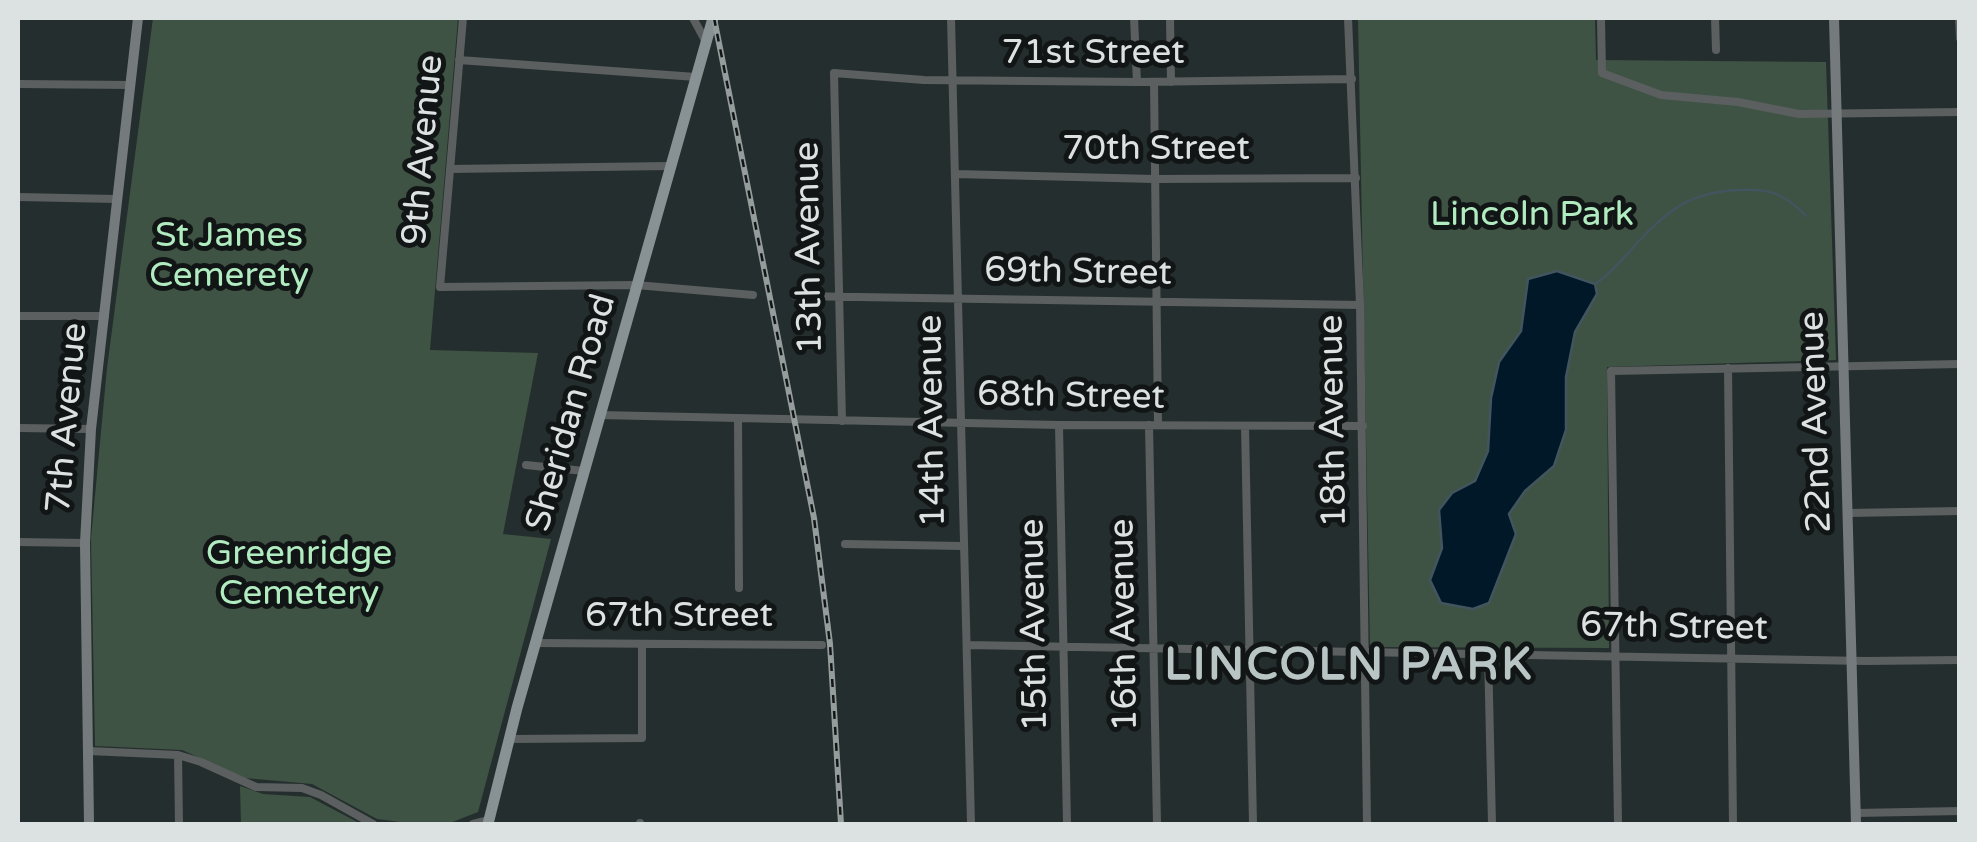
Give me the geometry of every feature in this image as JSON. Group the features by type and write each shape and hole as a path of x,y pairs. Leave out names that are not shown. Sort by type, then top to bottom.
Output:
{"main road":[{"name":"Sheridan Road","path":"489,822 599,415 713,18"}],"street":[{"name":"7th Avenue","path":"90,824 86,543 91,429 138,18"},
{"name":"9th Avenue","path":"463,18 440,287 636,285"},
{"path":"693,18 706,42"},
{"name":"14th Avenue","path":"951,18 971,824"},
{"path":"1134,18 1137,82"},
{"path":"1170,18 1171,82"},
{"name":"18th Avenue","path":"1348,18 1360,304 1367,824"},
{"path":"1601,18 1602,73 1660,95 1815,115 1960,112"},
{"path":"1715,18 1716,50"},
{"name":"22nd Avenue","path":"1834,18 1856,819"},
{"path":"1959,18 1960,38"},
{"path":"459,60 696,77"},
{"name":"71st Street","path":"834,73 952,80 1352,79"},
{"name":"13th Avenue","path":"834,73 842,421"},
{"name":"16th Avenue","path":"1154,82 1158,302 1152,648 1157,824"},
{"path":"18,84 130,85"},
{"path":"450,168 670,166"},
{"name":"70th Street","path":"955,174 1154,179 1356,178"},
{"path":"18,197 116,199"},
{"path":"636,285 753,295"},
{"name":"69th Street","path":"795,296 1360,304"},
{"path":"18,316 105,316"},
{"path":"1618,824 1611,372 1960,364"},
{"path":"1728,368 1733,824"},
{"name":"68th Street","path":"599,415 1059,425 1362,426"},
{"path":"738,419 739,588"},
{"name":"15th Avenue","path":"1059,425 1067,824"},
{"path":"1245,426 1253,824"},
{"path":"18,428 91,429"},
{"path":"526,465 584,471"},
{"path":"1848,514 1960,510"},
{"path":"18,542 86,543"},
{"path":"844,544 962,546"},
{"name":"67th Street","path":"536,642 822,645"},
{"path":"510,739 642,738 642,644"},
{"name":"67th Street","path":"967,645 1960,660"},
{"path":"1488,653 1492,824"},
{"path":"89,751 178,755 256,787 302,788 373,824"},
{"path":"178,755 179,824"},
{"path":"1856,819 1960,811"},
{"path":"472,824 489,822"}],"green space":[{"name":"Greenridge Cemetery","path":"153,18 458,18 430,350 538,353 503,534 551,539 478,812 450,823 377,819 312,784 245,778 182,750 95,746 91,538 107,368"},
{"name":"Lincoln Park","path":"1358,18 1595,18 1596,60 1826,62 1836,360 1607,367 1609,648 1370,647"},
{"path":"240,786 263,794 310,797 361,824 241,824"}],"water":[{"path":"1557,271 1595,284 1597,294 1575,332 1566,377 1566,430 1554,466 1525,491 1509,514 1516,534 1489,603 1473,609 1441,603 1430,580 1442,548 1439,510 1452,493 1475,481 1488,451 1491,398 1499,362 1521,331 1528,279"}],"waterway":[{"path":"1595,284 1661,219 1707,194 1767,191 1783,197 1806,216"}],"railway":[{"path":"714,18 814,518 830,644 841,824"}],"district":[{"name":"LINCOLN PARK","path":"1349,667"}],"park label":[{"name":"St James Cemerety","path":"229,257"}]}
